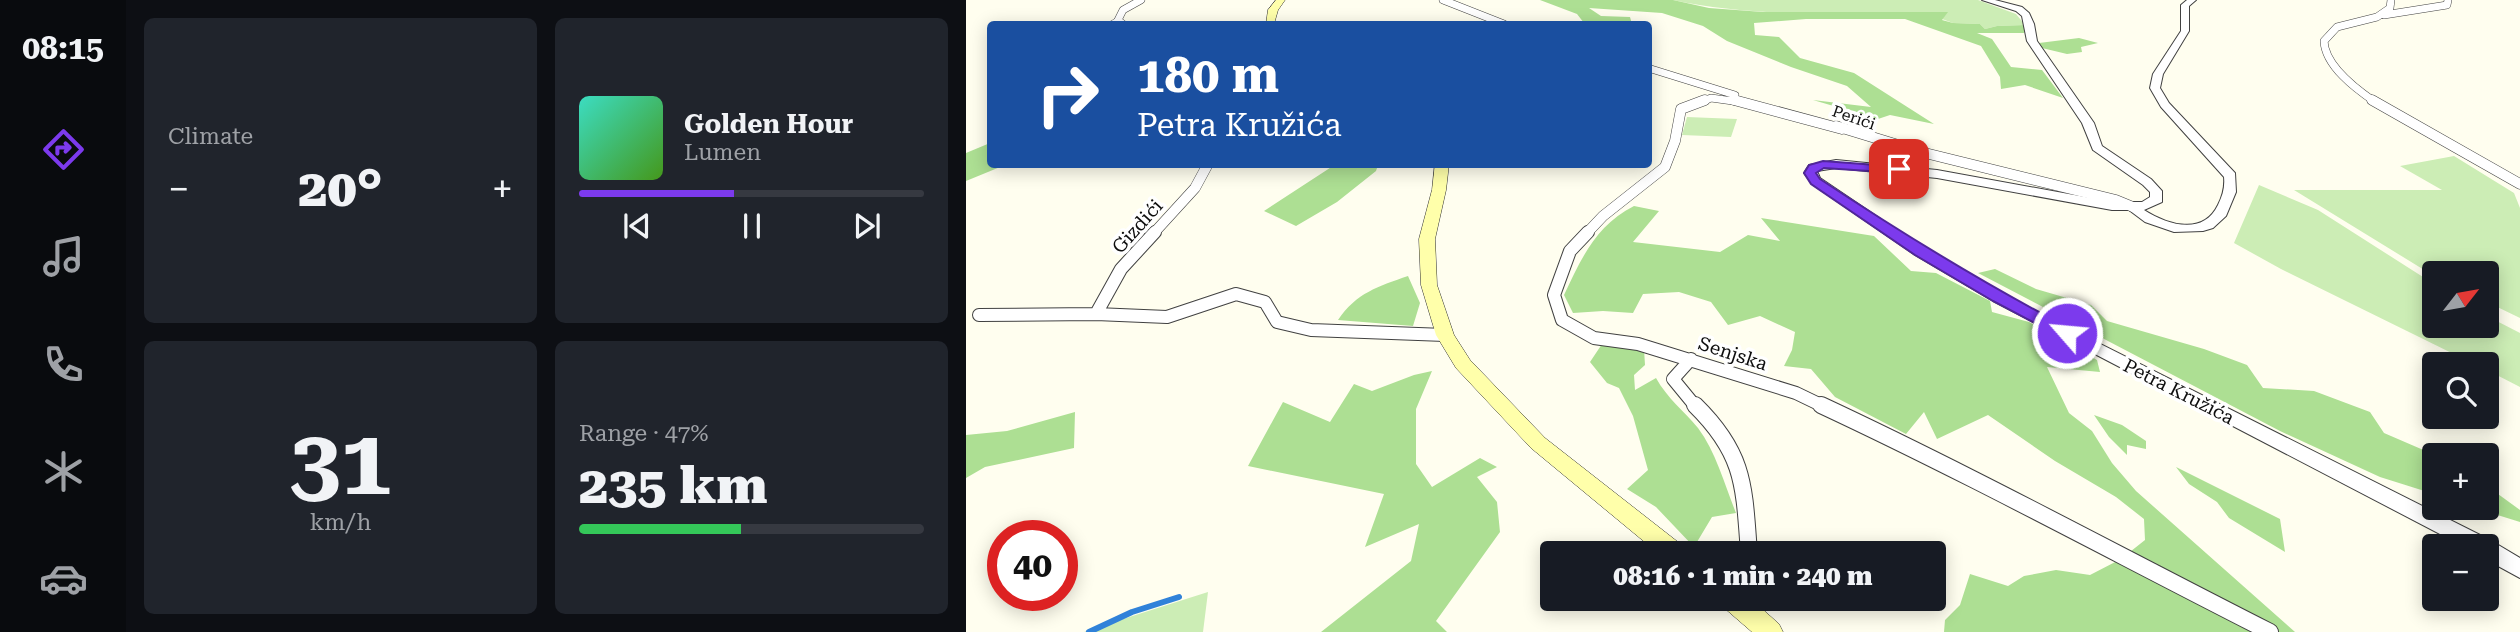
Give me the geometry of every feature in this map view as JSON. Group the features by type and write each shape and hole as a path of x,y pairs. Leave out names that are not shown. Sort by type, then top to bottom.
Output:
{"main road":[{"path":"1271,21 1273,10 1281,0"},
{"path":"1442,168 1427,239 1429,285 1445,335 1463,364 1538,443 1660,541"},
{"path":"1750,611 1770,632"}],"street":[{"path":"1118,21 1123,10 1141,0"},
{"path":"1443,0 1496,21"},
{"path":"1986,0 2019,9 2026,15 2032,41 2088,123 2097,148 2130,169 2156,191 2157,199 2153,203 2133,207"},
{"path":"2133,207 2141,216 2159,225 2175,228 2206,226 2217,219 2229,195 2232,181 2218,160 2165,105 2155,88 2158,74 2185,31 2185,5 2192,0"},
{"path":"2376,17 2390,8 2391,0"},
{"path":"2448,0 2447,5 2376,17 2337,27 2328,34 2324,42 2327,54 2338,71 2358,91 2395,115 2490,165 2520,184"},
{"name":"Perići","path":"1652,69 1794,110 1842,129 1921,152 2116,200 2133,207"},
{"name":"Senjska","path":"1842,129 1746,102 1711,98 1681,109 1675,141 1665,167 1603,216 1570,251 1554,295 1562,320 1594,338 1638,344 1796,393 1949,465 2025,508 2270,632"},
{"name":"Petra Kružića","path":"2133,207 2112,206 1986,181 1899,169 1823,165 1813,168 1810,173 1816,181 1876,223 1998,298 2460,534"},
{"name":"Gizdići","path":"1096,314 1121,269 1195,188 1206,168"},
{"path":"979,315 1096,314 1167,317 1236,294 1265,302 1278,322 1311,330 1445,335"},
{"path":"1691,359 1673,379 1686,400 1717,428 1735,456 1747,496 1749,541"},
{"name":"Petra Kružića","path":"2499,556 2520,569"}],"green space":[{"path":"1540,0 1673,0 1709,8 1763,12 1948,12 1942,20 1980,24 1985,29 2025,25 2024,33 1977,33 1992,39 2011,67 2042,70 2063,98 2025,85 2001,89 2000,77 1981,46 1905,19 1806,19 1754,23 1755,35 1779,37 1800,58 1854,73 1934,124 1890,115 1878,119 1813,100 1871,107 1847,86 1727,41 1703,26 1662,13 1589,8 1601,16 1630,17 1631,21 1582,21 1577,14"},
{"path":"1673,0 1978,0 2016,14 2025,25 1985,29 1980,24 1953,23 1942,19 1947,12 1775,12"},
{"path":"2079,38 2098,43 2081,47 2082,52 2067,54 2042,48 2039,43"},
{"path":"1687,117 1737,119 1731,137 1682,135"},
{"path":"987,144 987,168 998,168 966,181 966,153"},
{"path":"2454,156 2514,193 2520,208 2520,318 2499,308 2499,261 2422,261 2422,269 2294,190 2442,190 2400,166"},
{"path":"1330,168 1377,168 1337,202 1296,226 1264,211"},
{"path":"2259,185 2318,210 2422,276 2422,338 2499,338 2499,322 2520,333 2520,387 2499,376 2499,352 2450,352 2234,243"},
{"path":"1634,206 1659,211 1633,242 1720,252 1748,235 1780,241 1761,218 1874,236 1911,271 1936,273 1990,301 1992,312 2029,322 2097,360 2100,372 2047,367 2069,413 2092,431 2112,463 2136,491 2295,632 1944,632 1945,620 1960,605 1970,574 2008,586 2024,576 2056,570 2090,575 2121,559 2145,540 2144,519 2116,497 2055,461 1988,415 1937,439 1924,412 1906,434 1835,397 1811,369 1784,366 1792,350 1795,332 1760,316 1728,325 1711,302 1679,292 1643,294 1633,313 1573,313 1564,295 1584,256 1609,223"},
{"path":"1995,269 2036,289 2091,305 2107,321 2204,349 2247,365 2263,388 2314,391 2370,412 2384,433 2422,449 2422,490 2380,477 2280,431 1978,273"},
{"path":"1408,276 1420,303 1413,326 1338,320 1360,297"},
{"path":"1602,344 1644,349 1645,365 1634,375 1635,390 1656,378 1670,398 1698,428 1715,458 1736,513 1712,517 1698,541 1688,541 1656,507 1627,489 1648,470 1633,416 1619,388 1607,383 1590,362"},
{"path":"1432,371 1416,409 1416,464 1432,487 1480,458 1497,467 1477,477 1497,502 1500,532 1436,621 1447,632 1321,632 1411,561 1419,524 1365,547 1384,494 1248,466 1283,402 1330,422 1354,384 1372,391"},
{"path":"1075,412 1074,448 985,467 966,478 966,435 1007,431"},
{"path":"2094,415 2122,425 2146,441 2146,449 2127,445 2127,455 2109,437"},
{"path":"2176,467 2280,519 2285,552 2229,518 2217,502 2189,484"},
{"path":"2499,495 2520,510 2520,522 2499,515"},
{"path":"1208,592 1203,632 1084,632 1101,626"}],"waterway":[{"path":"1089,632 1132,612 1179,597"}],"route":[{"path":"1899,169 1836,164 1813,168 1810,173 1816,181 1920,252 1998,298 2067,333"}]}
